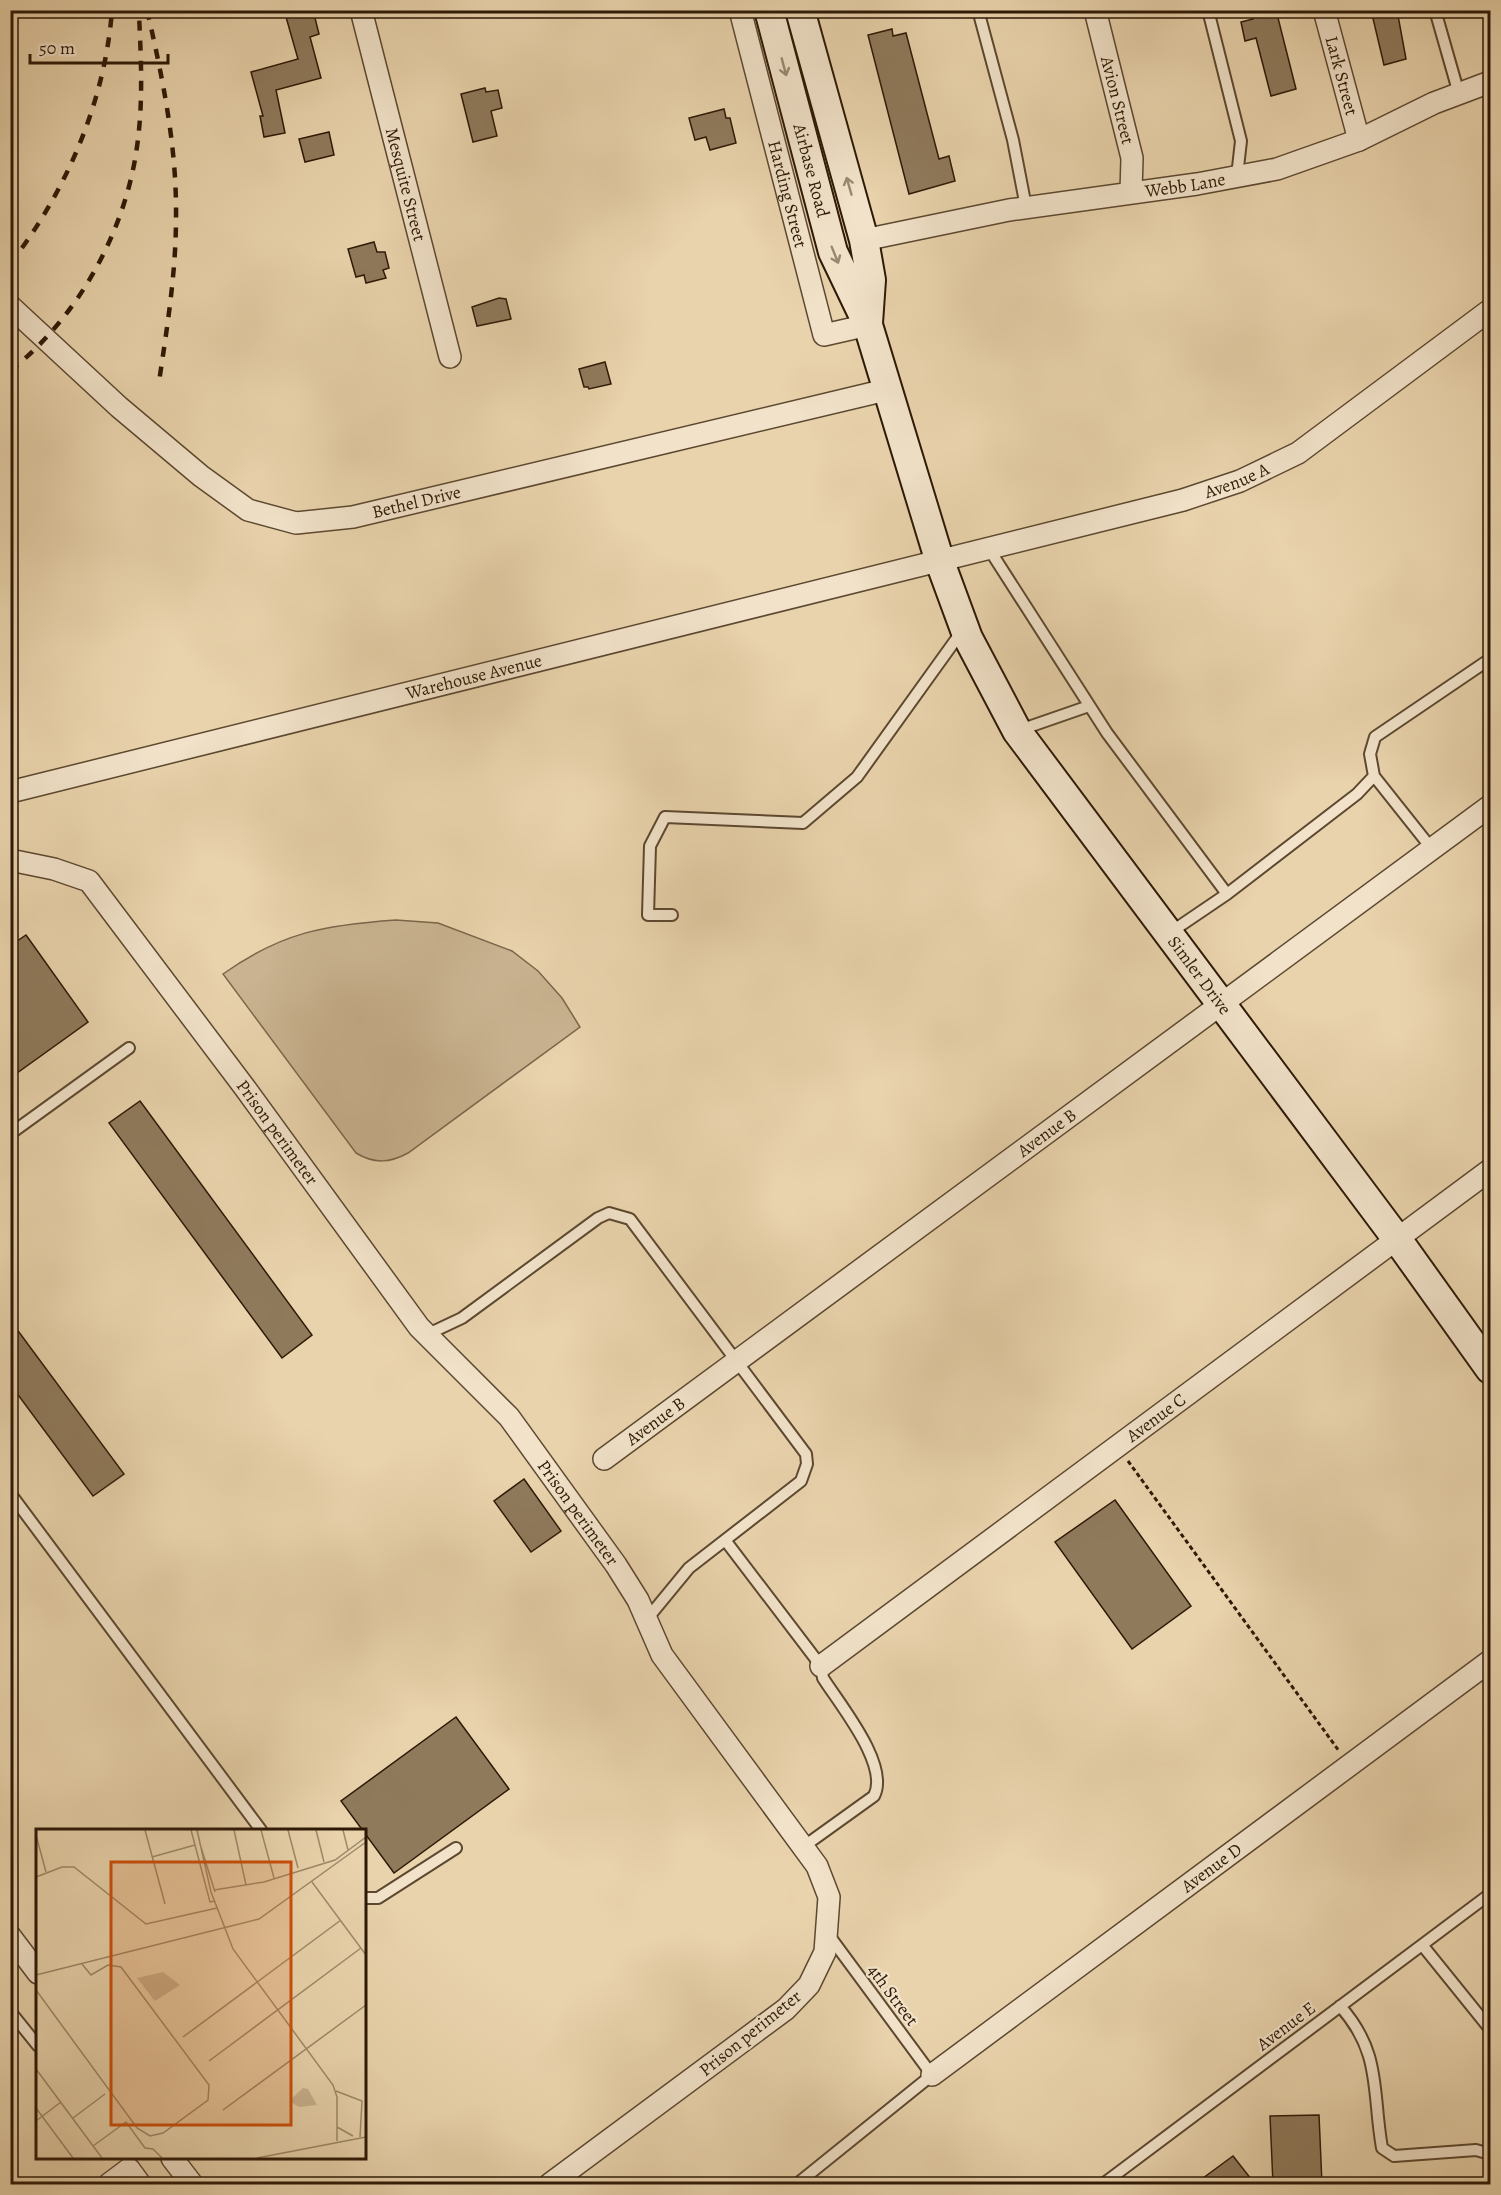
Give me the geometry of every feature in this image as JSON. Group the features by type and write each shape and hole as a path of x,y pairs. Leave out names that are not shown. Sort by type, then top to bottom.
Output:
{"street":[{"name":"Mesquite Street","path":"361,10 450,357"},
{"name":"Harding Street","path":"740,10 824,335 868,325"},
{"name":"Airbase Road","path":"769,10 833,252 868,325 890,389 940,562"},
{"name":"Airbase Road","path":"800,10 864,240 871,280 868,325"},
{"name":"Avion Street","path":"1095,10 1132,158 1131,192"},
{"name":"Lark Street","path":"1324,10 1359,140"},
{"name":"Webb Lane","path":"864,240 1026,207 1277,169 1359,140 1459,94 1491,82"},
{"name":"Bethel Drive","path":"10,306 119,407 201,476 248,510 296,523 352,517 890,389"},
{"name":"Avenue A","path":"940,562 1183,500 1250,477 1298,453 1491,310"},
{"name":"Simler Drive","path":"940,562 964,628 1017,731 1397,1239 1491,1369"},
{"name":"Warehouse Avenue","path":"10,792 940,562"},
{"name":"Avenue B","path":"604,1459 1491,806"},
{"name":"Prison perimeter","path":"10,860 89,881 426,1335 509,1417 616,1565 647,1619 662,1655 817,1866 829,1897 828,1934 825,1952 809,1986 786,2009 550,2184"},
{"name":"Avenue C","path":"821,1666 1491,1170"},
{"name":"Avenue D","path":"932,2075 1491,1661"},
{"path":"10,1936 36,1970"},
{"path":"173,2159 192,2184"},
{"path":"109,2184 130,2170"}],"lane":[{"path":"978,10 1012,140 1026,207"},
{"path":"1209,10 1240,141 1237,176"},
{"path":"1435,10 1459,94"},
{"path":"989,549 1089,706 1227,894"},
{"path":"672,915 648,915 650,846 665,817 803,823 857,777 964,628"},
{"path":"1432,849 1374,776 1370,754 1375,737 1491,659"},
{"path":"1017,731 1089,706"},
{"path":"1168,934 1227,894 1357,794 1374,776"},
{"path":"10,1134 129,1048"},
{"path":"426,1335 462,1318 598,1218 609,1213 630,1219 806,1454 807,1464 801,1481 689,1568 647,1619"},
{"path":"10,1493 260,1829"},
{"path":"724,1540 821,1666 823,1678 872,1756 879,1786 874,1796 803,1847"},
{"path":"366,1898 378,1898 456,1848"},
{"name":"Avenue E","path":"1103,2184 1491,1894"},
{"name":"4th Street","path":"828,1934 932,2075"},
{"path":"1423,1946 1491,2029"},
{"path":"1340,2006 1357,2025 1373,2063 1382,2148 1394,2156 1476,2150 1491,2154"},
{"path":"10,2011 36,2044"},
{"path":"797,2184 932,2075"}],"path":[{"path":"1118,1446 1349,1765"}],"shaded area":[{"path":"396,920 438,923 512,951 538,971 562,998 580,1027 408,1153 395,1159 382,1161 369,1159 356,1153 223,974 265,949 305,933 347,925"}],"building":[{"path":"284,10 313,10 319,34 310,37 321,78 276,90 285,133 264,137 260,116 263,116 251,72 298,59"},
{"path":"1251,10 1276,10 1296,89 1271,96 1256,38 1245,41 1241,22 1253,19"},
{"path":"1371,10 1397,10 1406,59 1384,65"},
{"path":"892,29 893,36 906,33 939,159 949,156 955,181 909,194 868,35"},
{"path":"485,88 486,92 498,90 502,108 491,111 497,136 473,142 461,94"},
{"path":"724,109 726,118 730,118 736,143 710,150 706,137 695,140 689,118"},
{"path":"329,132 334,155 305,162 299,139"},
{"path":"374,242 377,252 385,252 389,268 383,270 386,278 366,283 364,275 356,277 348,249"},
{"path":"499,298 506,299 511,319 477,326 472,307"},
{"path":"605,362 611,384 589,389 584,387 579,369"},
{"path":"26,935 88,1022 10,1078 10,946"},
{"path":"140,1101 312,1335 282,1358 109,1123"},
{"path":"10,1320 124,1474 93,1496 10,1384"},
{"path":"524,1479 561,1531 531,1552 494,1501"},
{"path":"1115,1500 1191,1606 1132,1649 1055,1542"},
{"path":"456,1717 509,1789 394,1873 366,1835 366,1829 362,1829 341,1801"},
{"path":"1319,2115 1322,2184 1273,2184 1270,2116"},
{"path":"1233,2156 1255,2184 1195,2184"}],"railway":[{"path":"10,264 49,207 79,144 101,78 112,10"},
{"path":"147,10 168,114 176,192 173,280 159,382"},
{"path":"10,371 35,349 79,297 112,237 124,205 140,124 139,15"}]}
